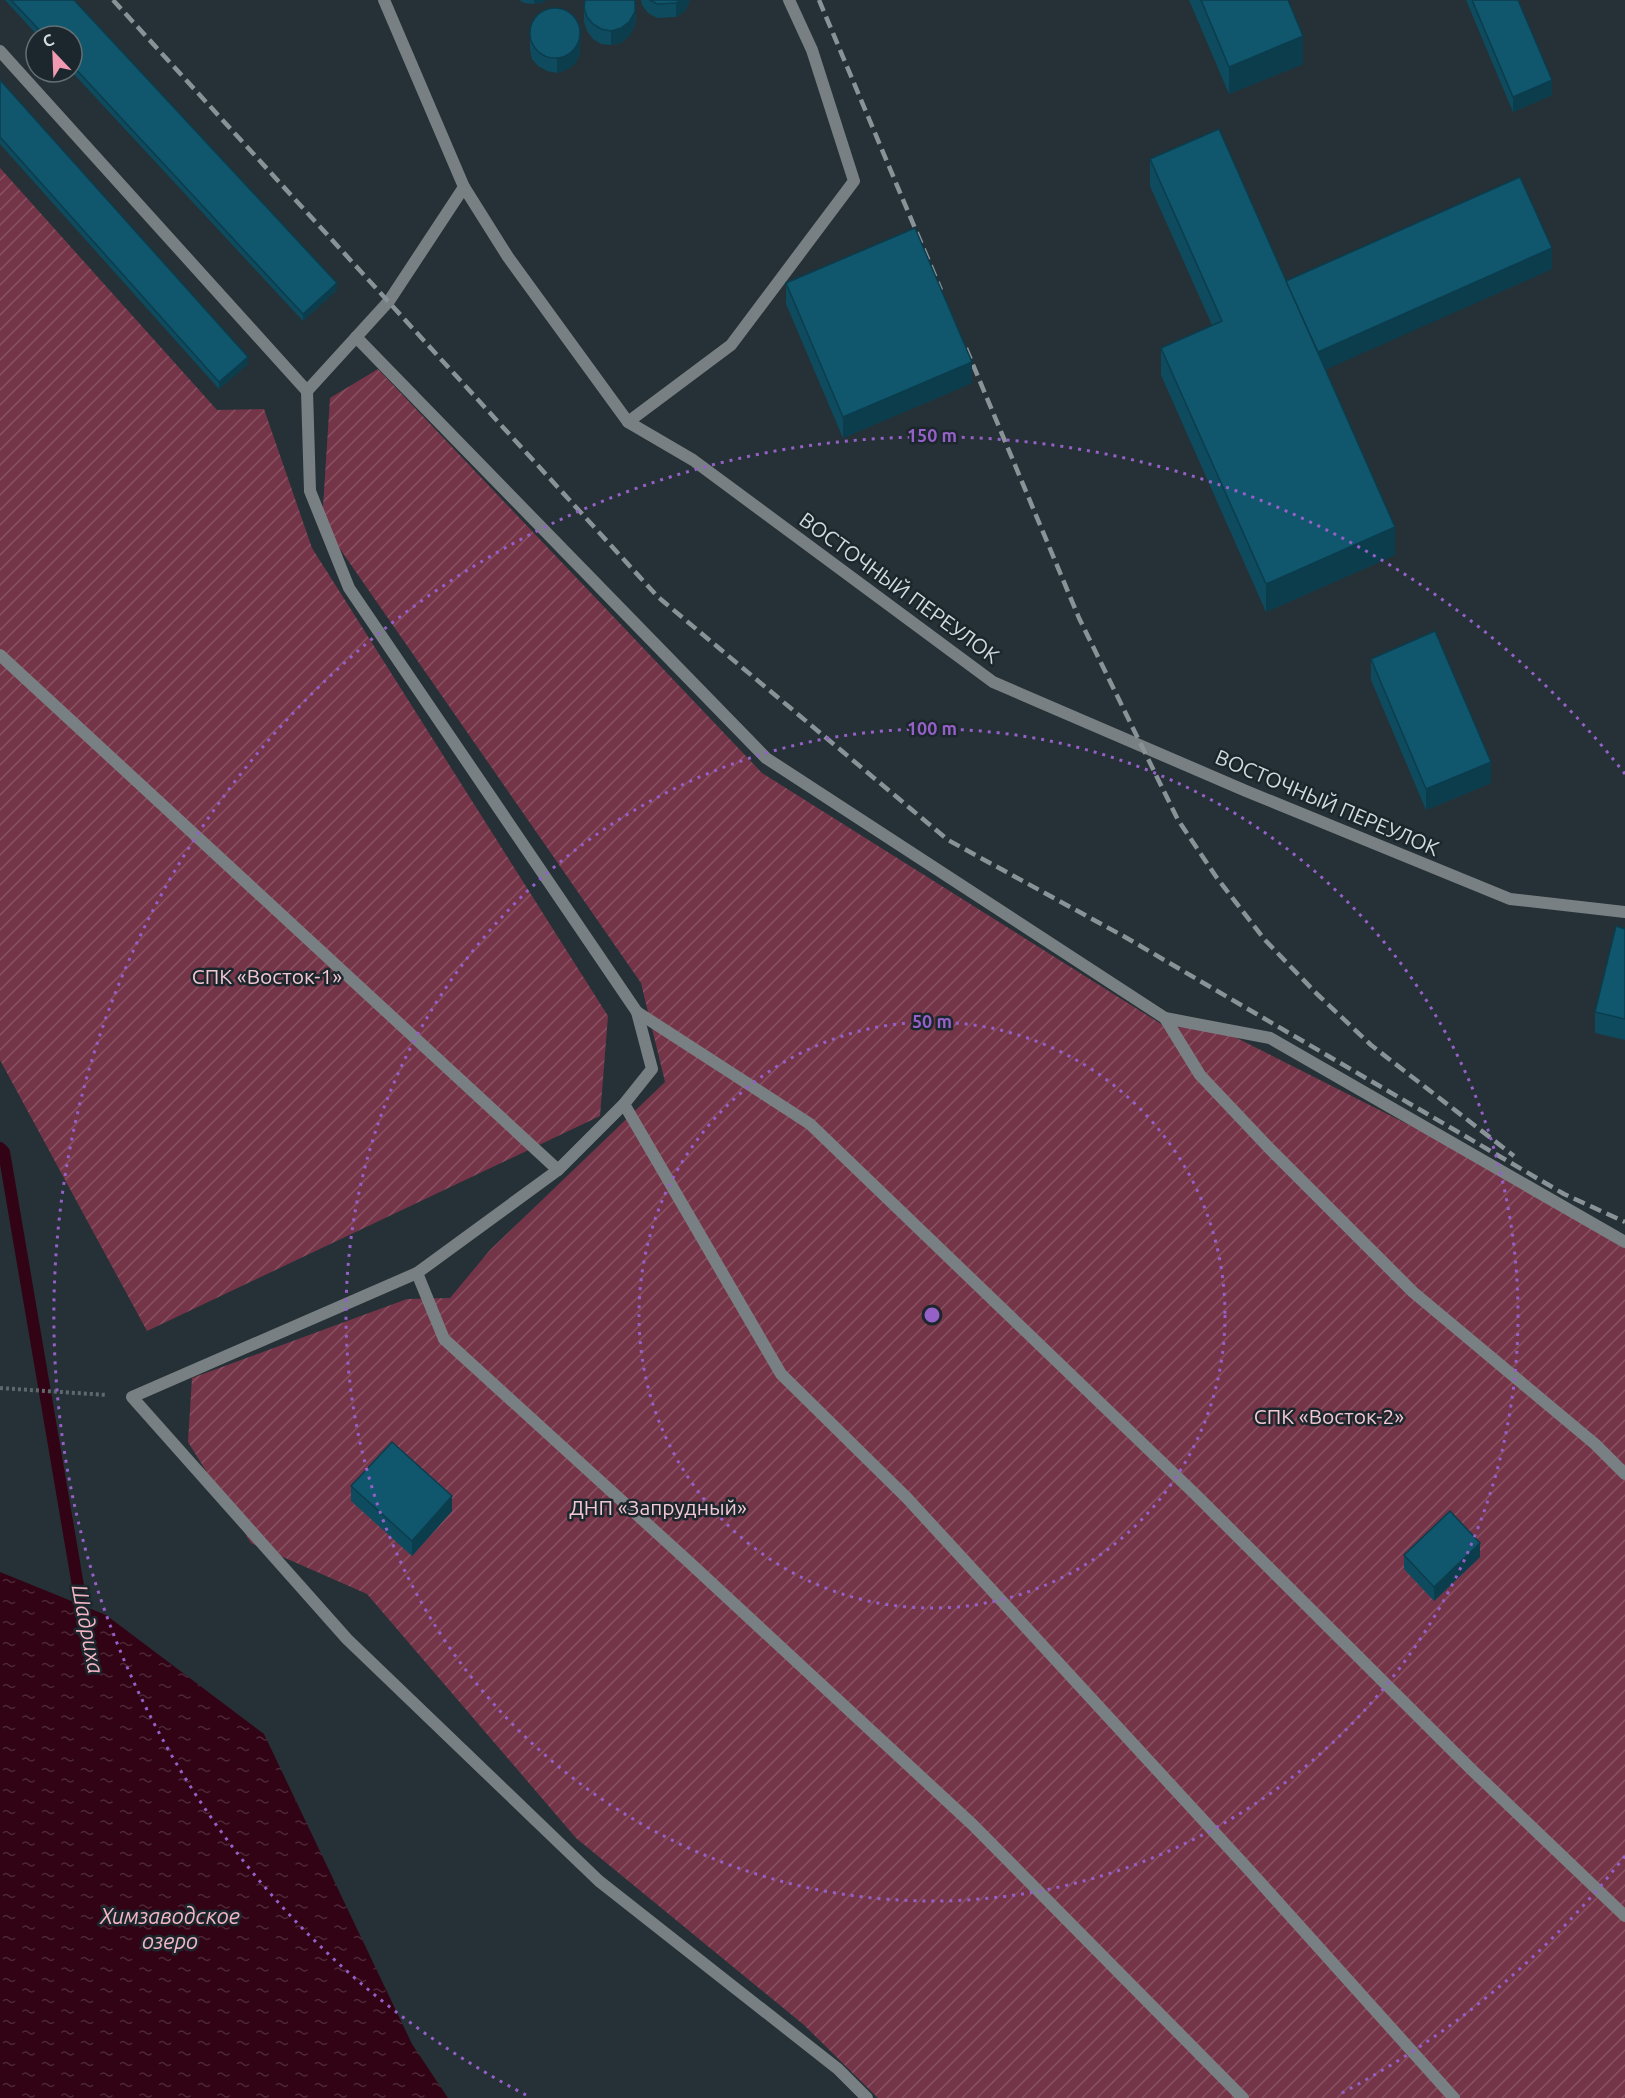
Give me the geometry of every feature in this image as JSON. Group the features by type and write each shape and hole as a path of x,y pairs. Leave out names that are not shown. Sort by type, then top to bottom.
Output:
{"street":[{"name":"ВОСТОЧНЫЙ ПЕРЕУЛОК","path":"384,0 464,187 508,257 628,422 693,460 993,682 1246,791 1510,899 1625,912"},
{"path":"628,422 731,345 855,181 812,50 789,0"},
{"path":"0,51 306,391 310,491 349,588 637,1012 652,1070 624,1104 558,1170 417,1274 132,1397 347,1639 590,1873 838,2069 867,2098"},
{"path":"306,391 389,301 464,187"},
{"path":"356,338 766,758 1165,1018 1270,1038 1625,1242"},
{"path":"0,655 558,1170"},
{"path":"637,1012 810,1124 1186,1486 1472,1770 1625,1916"},
{"path":"1165,1018 1200,1075 1269,1148 1413,1292 1595,1444 1625,1474"},
{"path":"624,1104 781,1374 915,1506 1250,1870 1454,2098"},
{"path":"417,1274 444,1339 973,1825 1243,2098"}],"path":[{"path":"0,1388 132,1397"}],"green space":[{"name":"СПК «Восток-1»","path":"0,168 217,410 264,409 312,548 608,1016 600,1116 147,1331 0,1060"},
{"path":"378,369 762,773 1166,1027 1217,1028 1518,1180 1625,1246 1625,2098 878,2098 804,2025 576,1838 367,1594 251,1543 188,1442 192,1378 407,1299 450,1298 490,1250 665,1082 641,983 322,523 330,398"}],"water":[{"name":"Химзаводское озеро","path":"0,1572 106,1615 264,1734 412,2044 448,2098 0,2098"}],"building":[{"path":"11,0 74,0 337,283 303,314 84,78 84,24 34,24"},
{"path":"585,0 635,0 635,12 629,22 621,28 611,31 601,29 587,17 584,8"},
{"path":"650,0 680,0 676,3 657,4"},
{"path":"1201,0 1288,0 1303,36 1229,67"},
{"path":"1472,0 1518,0 1552,80 1513,97"},
{"path":"550,8 560,8 573,15 580,28 580,38 573,51 560,58 550,58 541,54 534,47 530,38 530,28 534,19 541,12"},
{"path":"0,80 248,357 219,382 0,137"},
{"path":"1219,129 1395,527 1266,584 1161,348 1222,321 1150,159"},
{"path":"1520,177 1552,248 1318,352 1286,281"},
{"path":"915,228 972,362 843,417 786,283"},
{"path":"1435,631 1491,762 1426,789 1371,659"},
{"path":"1616,926 1625,929 1625,1019 1595,1012"},
{"path":"392,1442 452,1496 412,1541 351,1486"},
{"path":"1450,1511 1480,1543 1434,1587 1404,1555"}],"waterway":[{"name":"Шадриха","path":"0,1148 4,1152 84,1621"}],"railway":[{"path":"113,0 658,597 948,840 1125,937 1564,1194 1625,1222"},
{"path":"819,0 941,290"},
{"path":"966,348 1079,618 1178,820 1217,878 1265,940 1371,1045 1514,1156"}],"park label":[{"name":"СПК «Восток-2»","path":"1329,1417"},
{"name":"ДНП «Запрудный»","path":"658,1508"}]}
